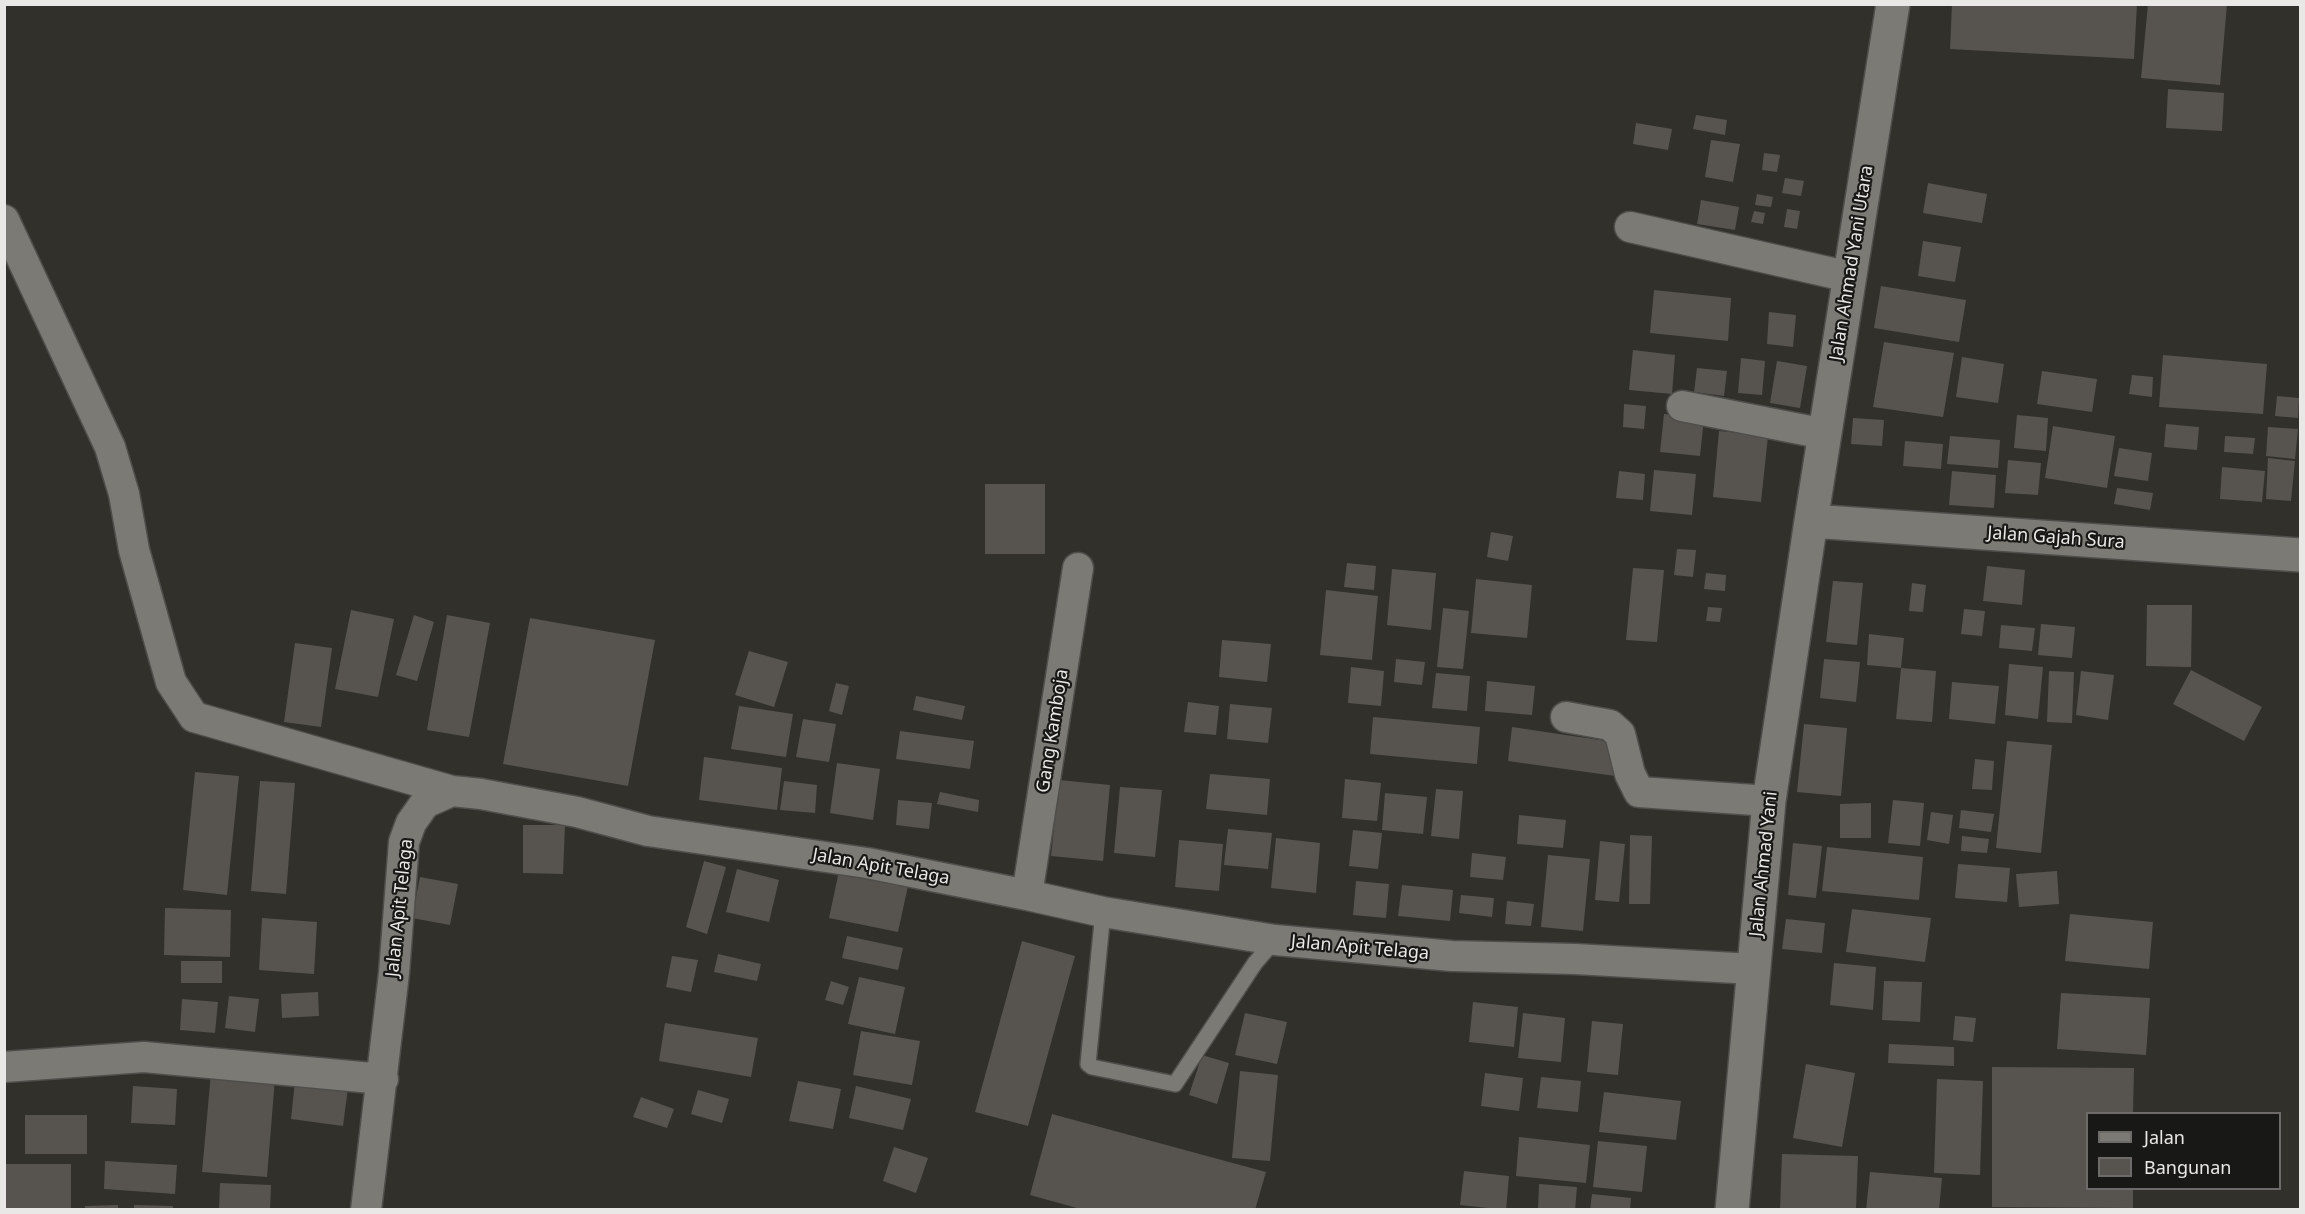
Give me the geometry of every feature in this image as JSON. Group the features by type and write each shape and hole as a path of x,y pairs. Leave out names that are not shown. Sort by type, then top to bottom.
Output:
{"main road":[{"name":"Jalan Ahmad Yani Utara","path":"1811,520 1893,4"},
{"name":"Jalan Gajah Sura","path":"1811,520 2301,555"},
{"name":"Jalan Ahmad Yani","path":"1732,1209 1769,801 1811,520"}],"street":[{"path":"4,220 110,447 124,494 134,550 171,682 194,717 452,791"},
{"path":"1630,227 1850,277"},
{"path":"1682,406 1825,434"},
{"name":"Gang Kamboja","path":"1027,895 1078,568"},
{"path":"1566,717 1610,725 1620,734 1630,774 1639,792 1769,801"},
{"name":"Jalan Apit Telaga","path":"366,1209 383,1079 404,842 411,823 425,803 452,791 481,794 577,813 648,831 867,863 1102,912 1275,940 1452,956 1575,959 1753,969"},
{"path":"4,1067 144,1057 383,1079"}],"lane":[{"path":"1102,912 1088,1064 1092,1067 1175,1084 1255,963 1275,940"}],"building":[{"path":"1952,4 2137,4 2134,59 1950,49"},
{"path":"2148,4 2227,4 2220,85 2141,78"},
{"path":"2168,89 2224,93 2222,131 2166,128"},
{"path":"1696,115 1727,120 1725,135 1693,129"},
{"path":"1636,123 1672,129 1668,150 1633,144"},
{"path":"1711,140 1740,144 1733,182 1705,177"},
{"path":"1764,153 1780,155 1777,172 1762,170"},
{"path":"1785,178 1804,181 1801,196 1782,193"},
{"path":"1928,183 1987,194 1982,223 1923,213"},
{"path":"1757,194 1773,197 1771,207 1755,205"},
{"path":"1701,200 1739,207 1735,230 1697,224"},
{"path":"1787,209 1800,211 1797,229 1784,227"},
{"path":"1754,211 1765,213 1763,224 1751,222"},
{"path":"1923,241 1961,247 1955,282 1918,276"},
{"path":"1881,286 1966,300 1959,342 1874,328"},
{"path":"1654,290 1731,298 1728,341 1650,333"},
{"path":"1769,312 1796,315 1793,347 1767,344"},
{"path":"1884,342 1954,353 1943,417 1873,407"},
{"path":"1633,350 1675,355 1672,394 1629,390"},
{"path":"2163,355 2267,364 2263,414 2159,407"},
{"path":"1962,357 2004,364 1998,403 1956,397"},
{"path":"1741,358 1765,361 1762,395 1738,393"},
{"path":"1777,361 1807,366 1800,408 1770,403"},
{"path":"1697,368 1727,371 1724,396 1694,392"},
{"path":"2042,371 2097,379 2092,412 2037,404"},
{"path":"2132,375 2153,377 2152,397 2129,394"},
{"path":"2277,396 2299,398 2298,418 2275,416"},
{"path":"1624,404 1646,406 1644,429 1623,427"},
{"path":"1664,414 1704,418 1700,456 1660,452"},
{"path":"2017,415 2048,418 2046,451 2014,448"},
{"path":"1853,418 1884,420 1882,446 1851,444"},
{"path":"2166,424 2199,427 2197,450 2164,447"},
{"path":"2053,426 2115,436 2107,488 2045,478"},
{"path":"2268,427 2298,429 2295,459 2266,456"},
{"path":"1719,431 1768,436 1761,502 1713,497"},
{"path":"1950,436 2000,440 1998,468 1947,464"},
{"path":"2225,436 2255,438 2253,454 2224,452"},
{"path":"1905,441 1943,444 1941,469 1903,466"},
{"path":"2119,448 2152,453 2148,481 2114,476"},
{"path":"2268,458 2295,461 2291,501 2266,499"},
{"path":"2008,460 2041,463 2038,495 2005,493"},
{"path":"2222,467 2265,471 2262,502 2220,499"},
{"path":"1654,470 1696,474 1692,515 1650,511"},
{"path":"1619,471 1645,474 1643,500 1616,498"},
{"path":"1952,471 1996,475 1994,508 1949,505"},
{"path":"985,484 1045,484 1045,554 985,554"},
{"path":"2117,488 2153,493 2150,510 2114,504"},
{"path":"1491,532 1513,536 1508,561 1487,557"},
{"path":"1677,549 1696,550 1693,577 1674,575"},
{"path":"1347,563 1376,566 1374,590 1344,587"},
{"path":"1987,566 2025,570 2022,605 1983,601"},
{"path":"1633,568 1664,570 1657,642 1626,640"},
{"path":"1392,569 1436,573 1431,630 1387,625"},
{"path":"1706,573 1726,575 1725,591 1704,589"},
{"path":"1476,579 1532,585 1527,638 1471,633"},
{"path":"1833,581 1863,583 1857,645 1826,642"},
{"path":"1912,583 1926,585 1923,612 1909,611"},
{"path":"1326,590 1378,596 1372,660 1320,655"},
{"path":"2147,605 2192,605 2191,667 2146,666"},
{"path":"1708,607 1722,608 1720,622 1706,621"},
{"path":"1443,608 1469,611 1463,669 1437,667"},
{"path":"1964,609 1985,611 1982,636 1961,634"},
{"path":"351,610 394,619 378,697 335,689"},
{"path":"414,615 434,622 417,681 396,675"},
{"path":"447,615 490,623 469,737 427,730"},
{"path":"530,618 655,640 628,786 503,764"},
{"path":"2041,624 2075,627 2072,658 2038,655"},
{"path":"2001,625 2035,628 2032,651 1999,648"},
{"path":"1869,634 1904,638 1901,668 1867,665"},
{"path":"1222,640 1271,644 1267,682 1219,677"},
{"path":"295,643 332,648 321,727 284,722"},
{"path":"749,651 788,662 774,707 735,695"},
{"path":"1396,659 1425,662 1422,685 1394,682"},
{"path":"1824,659 1860,662 1856,702 1820,698"},
{"path":"2009,664 2043,667 2038,719 2005,715"},
{"path":"1351,667 1384,671 1381,706 1348,703"},
{"path":"1901,668 1936,671 1932,722 1896,719"},
{"path":"2191,670 2262,707 2244,741 2173,704"},
{"path":"2049,671 2074,672 2072,723 2047,722"},
{"path":"2081,671 2114,675 2108,720 2076,715"},
{"path":"1436,673 1470,676 1467,711 1432,708"},
{"path":"1487,681 1535,686 1532,715 1485,711"},
{"path":"1952,682 1999,686 1995,724 1949,719"},
{"path":"836,683 849,686 842,715 829,711"},
{"path":"916,696 965,706 962,720 913,710"},
{"path":"1188,702 1219,706 1216,735 1184,732"},
{"path":"1230,704 1272,708 1268,743 1227,739"},
{"path":"739,706 793,714 786,757 731,749"},
{"path":"1373,717 1480,727 1477,764 1370,754"},
{"path":"803,719 836,724 829,762 796,757"},
{"path":"1804,724 1847,728 1841,796 1797,792"},
{"path":"1512,727 1620,743 1615,776 1508,761"},
{"path":"900,731 974,741 970,769 896,759"},
{"path":"2007,741 2052,745 2041,853 1996,848"},
{"path":"704,757 782,768 777,810 699,800"},
{"path":"1975,759 1994,761 1992,790 1972,789"},
{"path":"837,763 880,769 873,820 830,813"},
{"path":"195,772 239,776 227,895 183,890"},
{"path":"1210,774 1270,779 1267,815 1206,809"},
{"path":"1345,779 1381,783 1377,821 1342,818"},
{"path":"1059,780 1110,785 1103,861 1051,856"},
{"path":"260,781 295,783 286,894 251,891"},
{"path":"784,781 817,785 815,813 780,810"},
{"path":"1120,787 1162,790 1155,857 1114,853"},
{"path":"1436,789 1463,791 1459,839 1431,836"},
{"path":"940,792 979,800 978,812 937,804"},
{"path":"1385,793 1427,797 1423,834 1382,830"},
{"path":"898,800 932,803 929,829 896,825"},
{"path":"1893,800 1924,803 1920,846 1888,843"},
{"path":"1871,803 1871,838 1840,838 1840,804"},
{"path":"1961,810 1994,814 1991,832 1959,828"},
{"path":"1931,812 1953,815 1949,844 1927,840"},
{"path":"1519,815 1566,820 1563,848 1517,844"},
{"path":"523,825 565,825 563,874 523,873"},
{"path":"1228,829 1272,833 1268,869 1224,865"},
{"path":"1353,830 1382,833 1378,869 1349,866"},
{"path":"1630,835 1652,836 1650,904 1629,904"},
{"path":"1962,836 1989,839 1987,853 1961,851"},
{"path":"1276,838 1320,843 1316,893 1271,888"},
{"path":"1179,840 1223,844 1219,891 1175,887"},
{"path":"1600,841 1625,844 1619,902 1595,900"},
{"path":"1793,843 1822,846 1816,898 1788,895"},
{"path":"1827,847 1923,857 1919,900 1822,891"},
{"path":"1472,853 1506,857 1503,880 1470,877"},
{"path":"1548,855 1590,859 1583,931 1541,927"},
{"path":"704,861 726,867 707,934 686,927"},
{"path":"1958,864 2010,868 2007,902 1955,898"},
{"path":"737,869 779,880 769,922 726,912"},
{"path":"839,871 908,886 898,932 829,918"},
{"path":"2057,871 2059,904 2019,907 2016,874"},
{"path":"420,877 458,884 450,925 412,918"},
{"path":"1356,881 1389,884 1386,918 1353,915"},
{"path":"1402,885 1453,890 1450,921 1398,916"},
{"path":"1461,895 1494,898 1492,917 1459,913"},
{"path":"1507,901 1534,904 1531,926 1505,924"},
{"path":"165,908 231,910 230,957 164,955"},
{"path":"1852,909 1931,918 1925,962 1846,952"},
{"path":"2070,914 2153,922 2149,969 2065,961"},
{"path":"262,918 317,922 314,974 259,970"},
{"path":"1786,919 1825,923 1822,953 1782,949"},
{"path":"847,936 903,948 898,970 842,958"},
{"path":"1022,941 1075,956 1028,1126 975,1112"},
{"path":"718,954 761,964 757,981 714,972"},
{"path":"672,956 698,960 691,992 666,987"},
{"path":"181,961 222,961 222,983 181,983"},
{"path":"1834,963 1876,967 1873,1010 1830,1005"},
{"path":"859,977 905,987 895,1034 848,1024"},
{"path":"831,981 849,987 843,1005 825,1000"},
{"path":"1884,981 1922,982 1920,1022 1882,1020"},
{"path":"318,992 319,1016 282,1018 281,994"},
{"path":"2061,993 2150,998 2146,1055 2057,1049"},
{"path":"229,996 259,999 255,1032 225,1028"},
{"path":"182,999 218,1002 215,1033 180,1030"},
{"path":"1473,1002 1518,1007 1514,1047 1469,1042"},
{"path":"1245,1013 1287,1022 1277,1064 1235,1055"},
{"path":"1523,1013 1565,1018 1561,1062 1518,1058"},
{"path":"1955,1016 1976,1018 1973,1042 1953,1040"},
{"path":"1592,1021 1623,1024 1618,1075 1587,1072"},
{"path":"665,1023 758,1038 751,1077 659,1061"},
{"path":"861,1031 920,1041 912,1085 853,1075"},
{"path":"1889,1044 1954,1047 1954,1066 1888,1063"},
{"path":"1202,1055 1229,1063 1217,1104 1189,1095"},
{"path":"1806,1064 1855,1073 1842,1147 1793,1138"},
{"path":"1992,1067 2134,1068 2133,1112 2086,1112 2086,1190 2133,1190 2133,1208 1992,1207"},
{"path":"1240,1071 1278,1075 1270,1161 1232,1158"},
{"path":"211,1073 275,1078 267,1177 202,1172"},
{"path":"1485,1073 1523,1078 1519,1111 1481,1106"},
{"path":"1541,1077 1581,1081 1578,1112 1537,1108"},
{"path":"1937,1079 1983,1081 1980,1175 1934,1173"},
{"path":"295,1081 348,1088 343,1126 291,1119"},
{"path":"798,1081 841,1089 833,1129 789,1121"},
{"path":"133,1086 177,1089 175,1125 131,1123"},
{"path":"856,1086 911,1099 903,1130 849,1118"},
{"path":"698,1090 729,1099 722,1123 691,1114"},
{"path":"1604,1092 1681,1101 1676,1140 1599,1132"},
{"path":"641,1097 674,1109 667,1128 633,1117"},
{"path":"1052,1114 1266,1172 1255,1210 1084,1210 1030,1195"},
{"path":"25,1115 87,1115 87,1154 25,1154"},
{"path":"1519,1137 1590,1145 1586,1183 1516,1176"},
{"path":"1598,1141 1647,1146 1642,1192 1593,1187"},
{"path":"894,1147 928,1158 916,1193 883,1181"},
{"path":"1782,1154 1858,1156 1856,1210 1780,1210"},
{"path":"105,1161 177,1165 175,1194 104,1189"},
{"path":"4,1164 71,1164 71,1210 4,1210"},
{"path":"1464,1171 1509,1176 1506,1210 1460,1205"},
{"path":"1870,1172 1942,1178 1939,1210 1866,1210"},
{"path":"220,1183 271,1185 270,1210 219,1210"},
{"path":"1539,1184 1577,1187 1575,1210 1538,1210"},
{"path":"1592,1194 1631,1198 1630,1210 1590,1210"},
{"path":"118,1205 118,1210 85,1210 85,1206"},
{"path":"134,1205 173,1206 173,1210 134,1210"}]}
